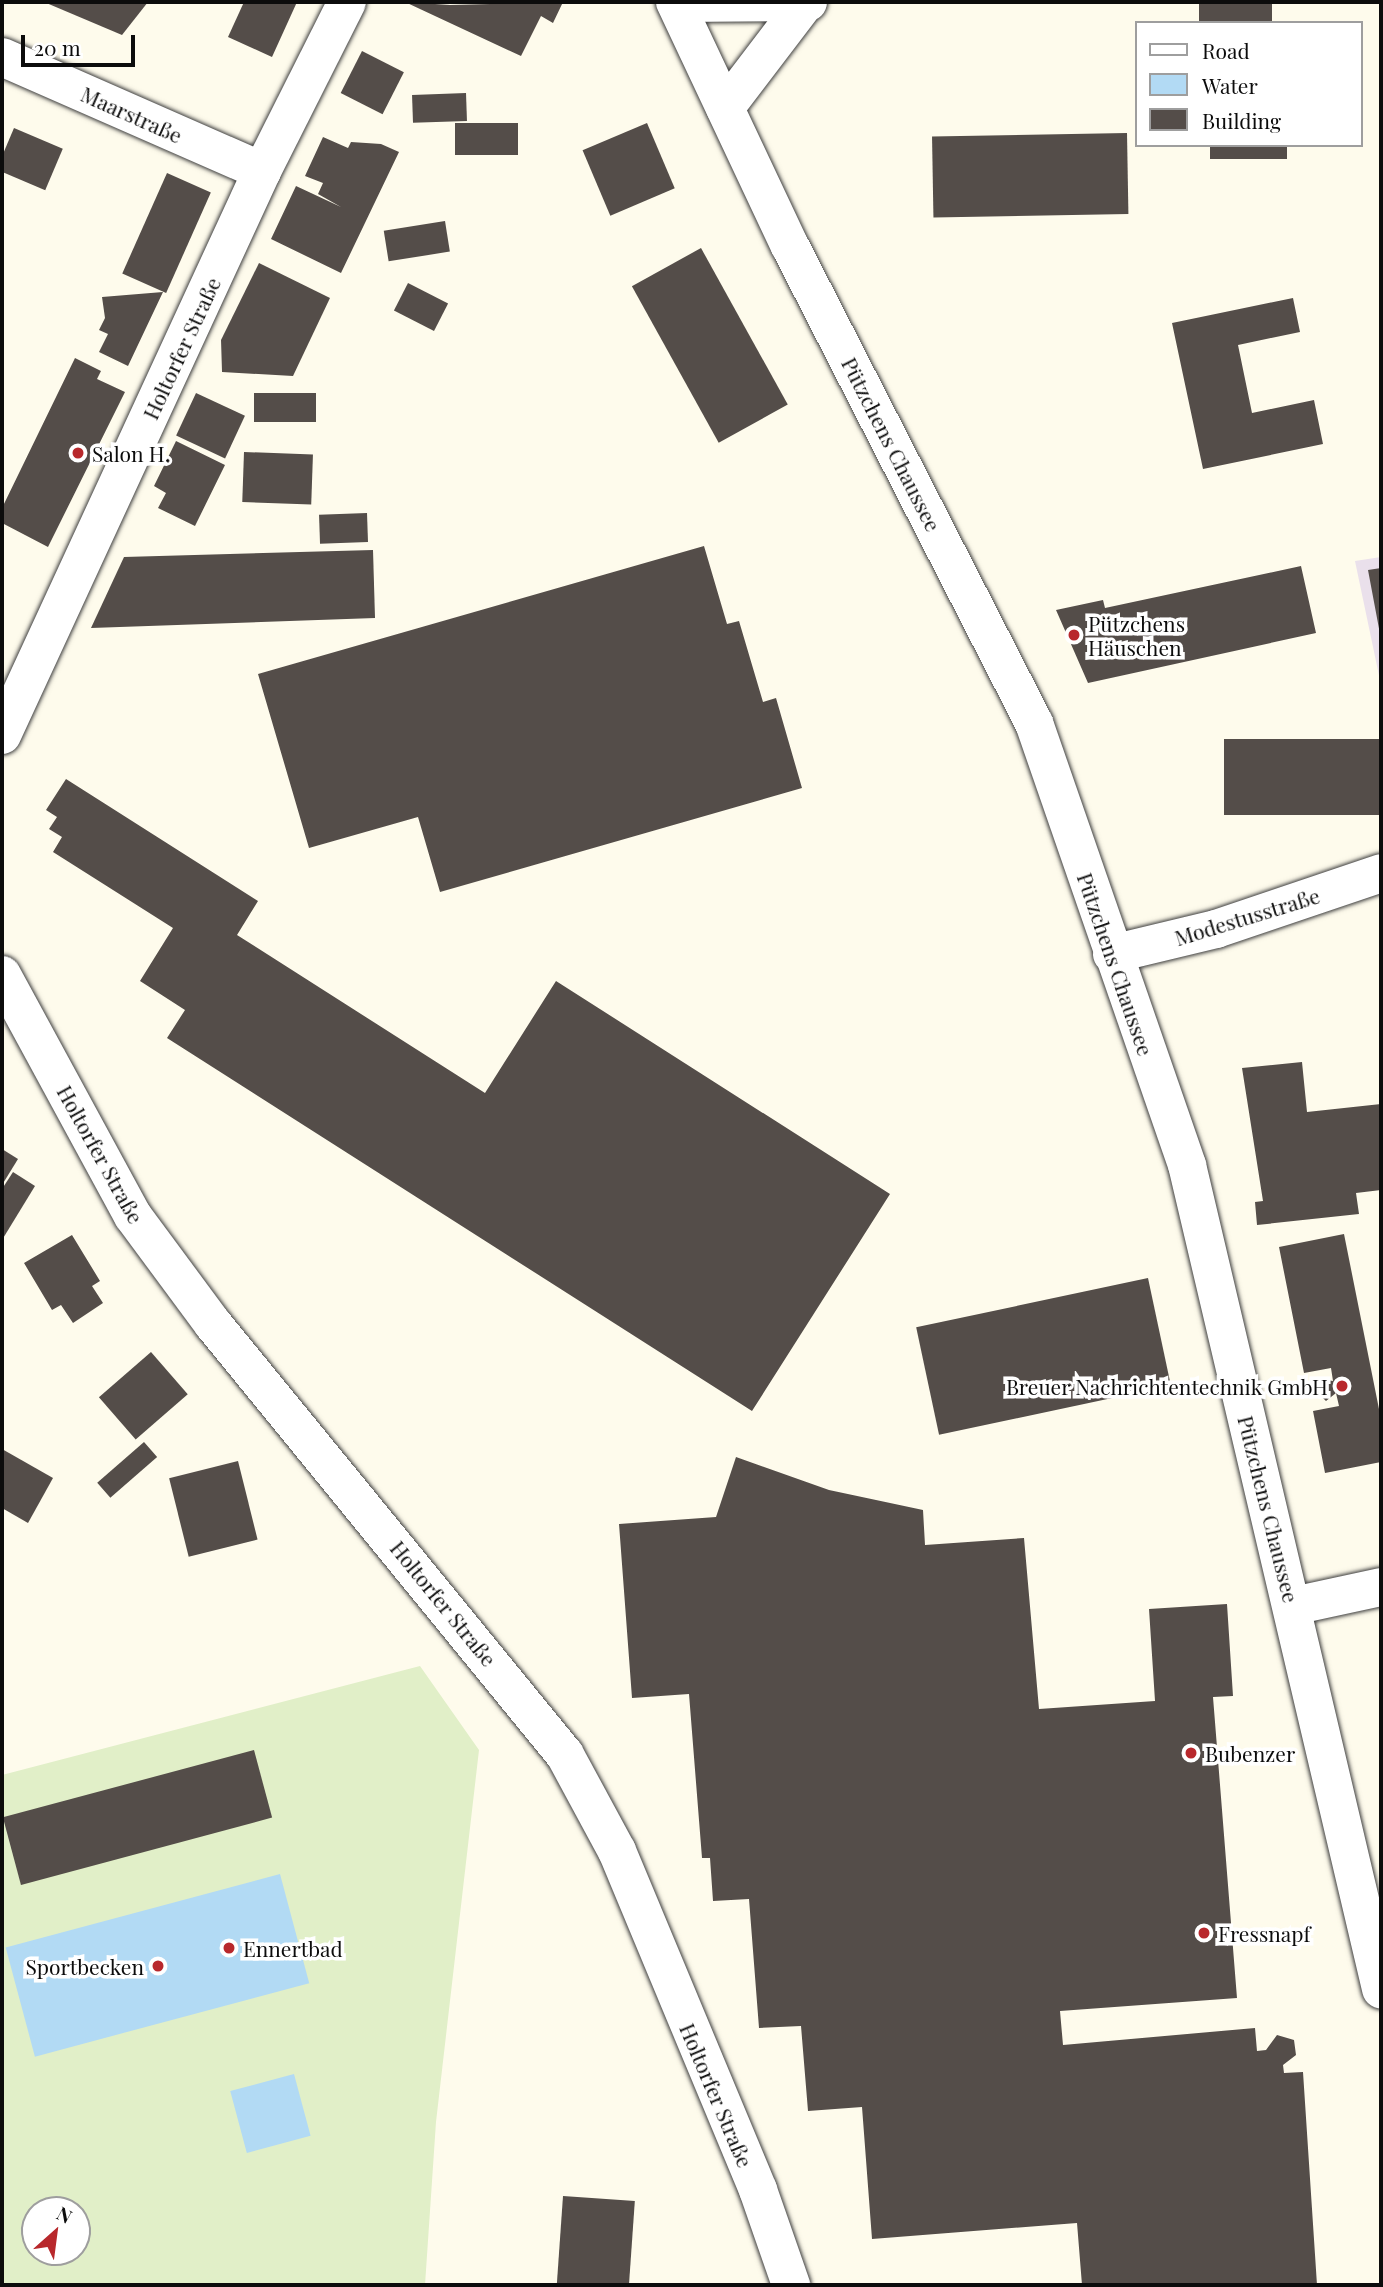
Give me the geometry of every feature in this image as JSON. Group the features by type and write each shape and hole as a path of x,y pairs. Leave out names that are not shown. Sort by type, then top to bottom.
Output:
{"street":[{"name":"Holtorfer Straße","path":"2,735 262,171 347,2"},
{"path":"675,2 807,2"},
{"name":"Pützchens Chaussee","path":"675,2 725,108 1030,713 1187,1165 1293,1606 1381,1989"},
{"path":"725,108 807,2"},
{"name":"Maarstraße","path":"2,57 262,171"},
{"name":"Modestusstraße","path":"1112,954 1216,929 1381,873"},
{"name":"Holtorfer Straße","path":"2,975 133,1216 213,1324 565,1755 617,1851 758,2190 791,2285"},
{"path":"1293,1606 1381,1587"}],"shaded area":[{"path":"1381,557 1381,685 1355,561"}],"green space":[{"name":"Ennertbad","path":"420,1666 479,1750 436,2122 425,2285 2,2285 2,1775"}],"water":[{"name":"Sportbecken","path":"280,1874 309,1983 35,2057 6,1948"},
{"path":"294,2074 311,2136 247,2153 230,2091"}],"building":[{"path":"44,2 148,2 122,35"},
{"path":"244,2 297,2 272,57 228,37"},
{"path":"405,2 450,5 563,2 553,23 541,16 521,56"},
{"path":"1199,2 1272,2 1272,21 1199,21"},
{"path":"362,51 404,72 383,114 341,93"},
{"path":"466,93 467,121 413,123 412,95"},
{"path":"455,123 518,123 518,155 455,155"},
{"path":"647,123 675,188 610,216 583,150"},
{"path":"14,128 63,149 45,190 2,172 2,156"},
{"path":"1127,133 1128,214 933,217 932,136"},
{"path":"323,137 348,148 351,142 381,144 399,152 341,273 271,239 296,186 341,207 318,194 323,183 305,176"},
{"path":"1210,147 1287,147 1287,159 1210,159"},
{"path":"167,173 211,193 166,293 122,273"},
{"path":"445,221 450,252 389,261 384,231"},
{"path":"701,248 788,405 719,443 632,286"},
{"path":"259,263 330,298 293,376 222,372 221,340"},
{"path":"408,283 448,303 434,331 394,311"},
{"path":"163,292 128,366 99,352 108,334 99,330 105,318 102,297"},
{"path":"1293,298 1300,332 1238,345 1252,413 1314,400 1323,444 1203,469 1172,323"},
{"path":"75,358 101,371 97,379 125,392 48,547 2,523 2,508"},
{"path":"196,393 245,416 225,458 176,436"},
{"path":"254,393 316,393 316,422 254,422"},
{"path":"176,441 225,465 195,526 158,508 166,493 154,486"},
{"path":"244,452 313,454 311,504 242,502"},
{"path":"367,513 368,542 320,544 319,515"},
{"path":"704,546 727,624 739,621 763,702 776,698 802,788 440,892 418,817 309,848 258,674"},
{"path":"373,550 375,618 91,628 124,557"},
{"path":"1301,566 1316,633 1088,683 1056,610 1103,600 1105,608"},
{"path":"1381,568 1381,634 1380,634 1368,570"},
{"path":"1224,739 1381,739 1381,815 1224,815"},
{"path":"66,779 258,901 237,935 485,1093 556,981 890,1194 752,1411 167,1038 185,1010 140,981 173,928 53,852 62,837 49,829 57,817 46,810"},
{"path":"1302,1062 1307,1112 1381,1104 1381,1190 1356,1193 1359,1214 1257,1225 1255,1202 1263,1201 1242,1068"},
{"path":"2,1149 18,1159 2,1185"},
{"path":"13,1172 35,1186 2,1240 2,1189"},
{"path":"1344,1234 1381,1419 1381,1462 1325,1473 1313,1411 1339,1406 1336,1393 1326,1401 1314,1389 1321,1379 1333,1381 1331,1368 1304,1373 1279,1247"},
{"path":"72,1235 100,1281 92,1286 103,1303 73,1323 61,1305 52,1310 24,1263"},
{"path":"1148,1278 1171,1386 939,1435 916,1327"},
{"path":"151,1352 188,1394 136,1440 99,1397"},
{"path":"144,1442 157,1457 110,1498 97,1483"},
{"path":"2,1449 53,1478 28,1523 2,1508"},
{"path":"736,1457 829,1490 923,1510 925,1545 1024,1538 1039,1709 1155,1701 1149,1609 1227,1604 1233,1696 1213,1697 1237,1998 1060,2011 1063,2045 1255,2028 1257,2051 1266,2050 1277,2035 1294,2040 1296,2055 1283,2065 1284,2073 1303,2072 1317,2285 1082,2285 1077,2223 872,2239 862,2107 808,2111 801,2026 759,2028 749,1899 713,1901 710,1858 702,1858 689,1694 632,1698 619,1524 716,1517"},
{"path":"238,1461 258,1540 189,1557 169,1478"},
{"path":"254,1750 272,1818 21,1885 3,1817"},
{"path":"563,2196 635,2201 629,2285 557,2285"}],"place":[{"name":"Salon H.","path":"78,453"},
{"name":"Pützchens Häuschen","path":"1074,635"},
{"name":"Breuer Nachrichtentechnik GmbH","path":"1342,1386"},
{"name":"Bubenzer","path":"1191,1753"},
{"name":"Fressnapf","path":"1204,1933"},
{"name":"Ennertbad","path":"229,1948"},
{"name":"Sportbecken","path":"158,1966"}]}
